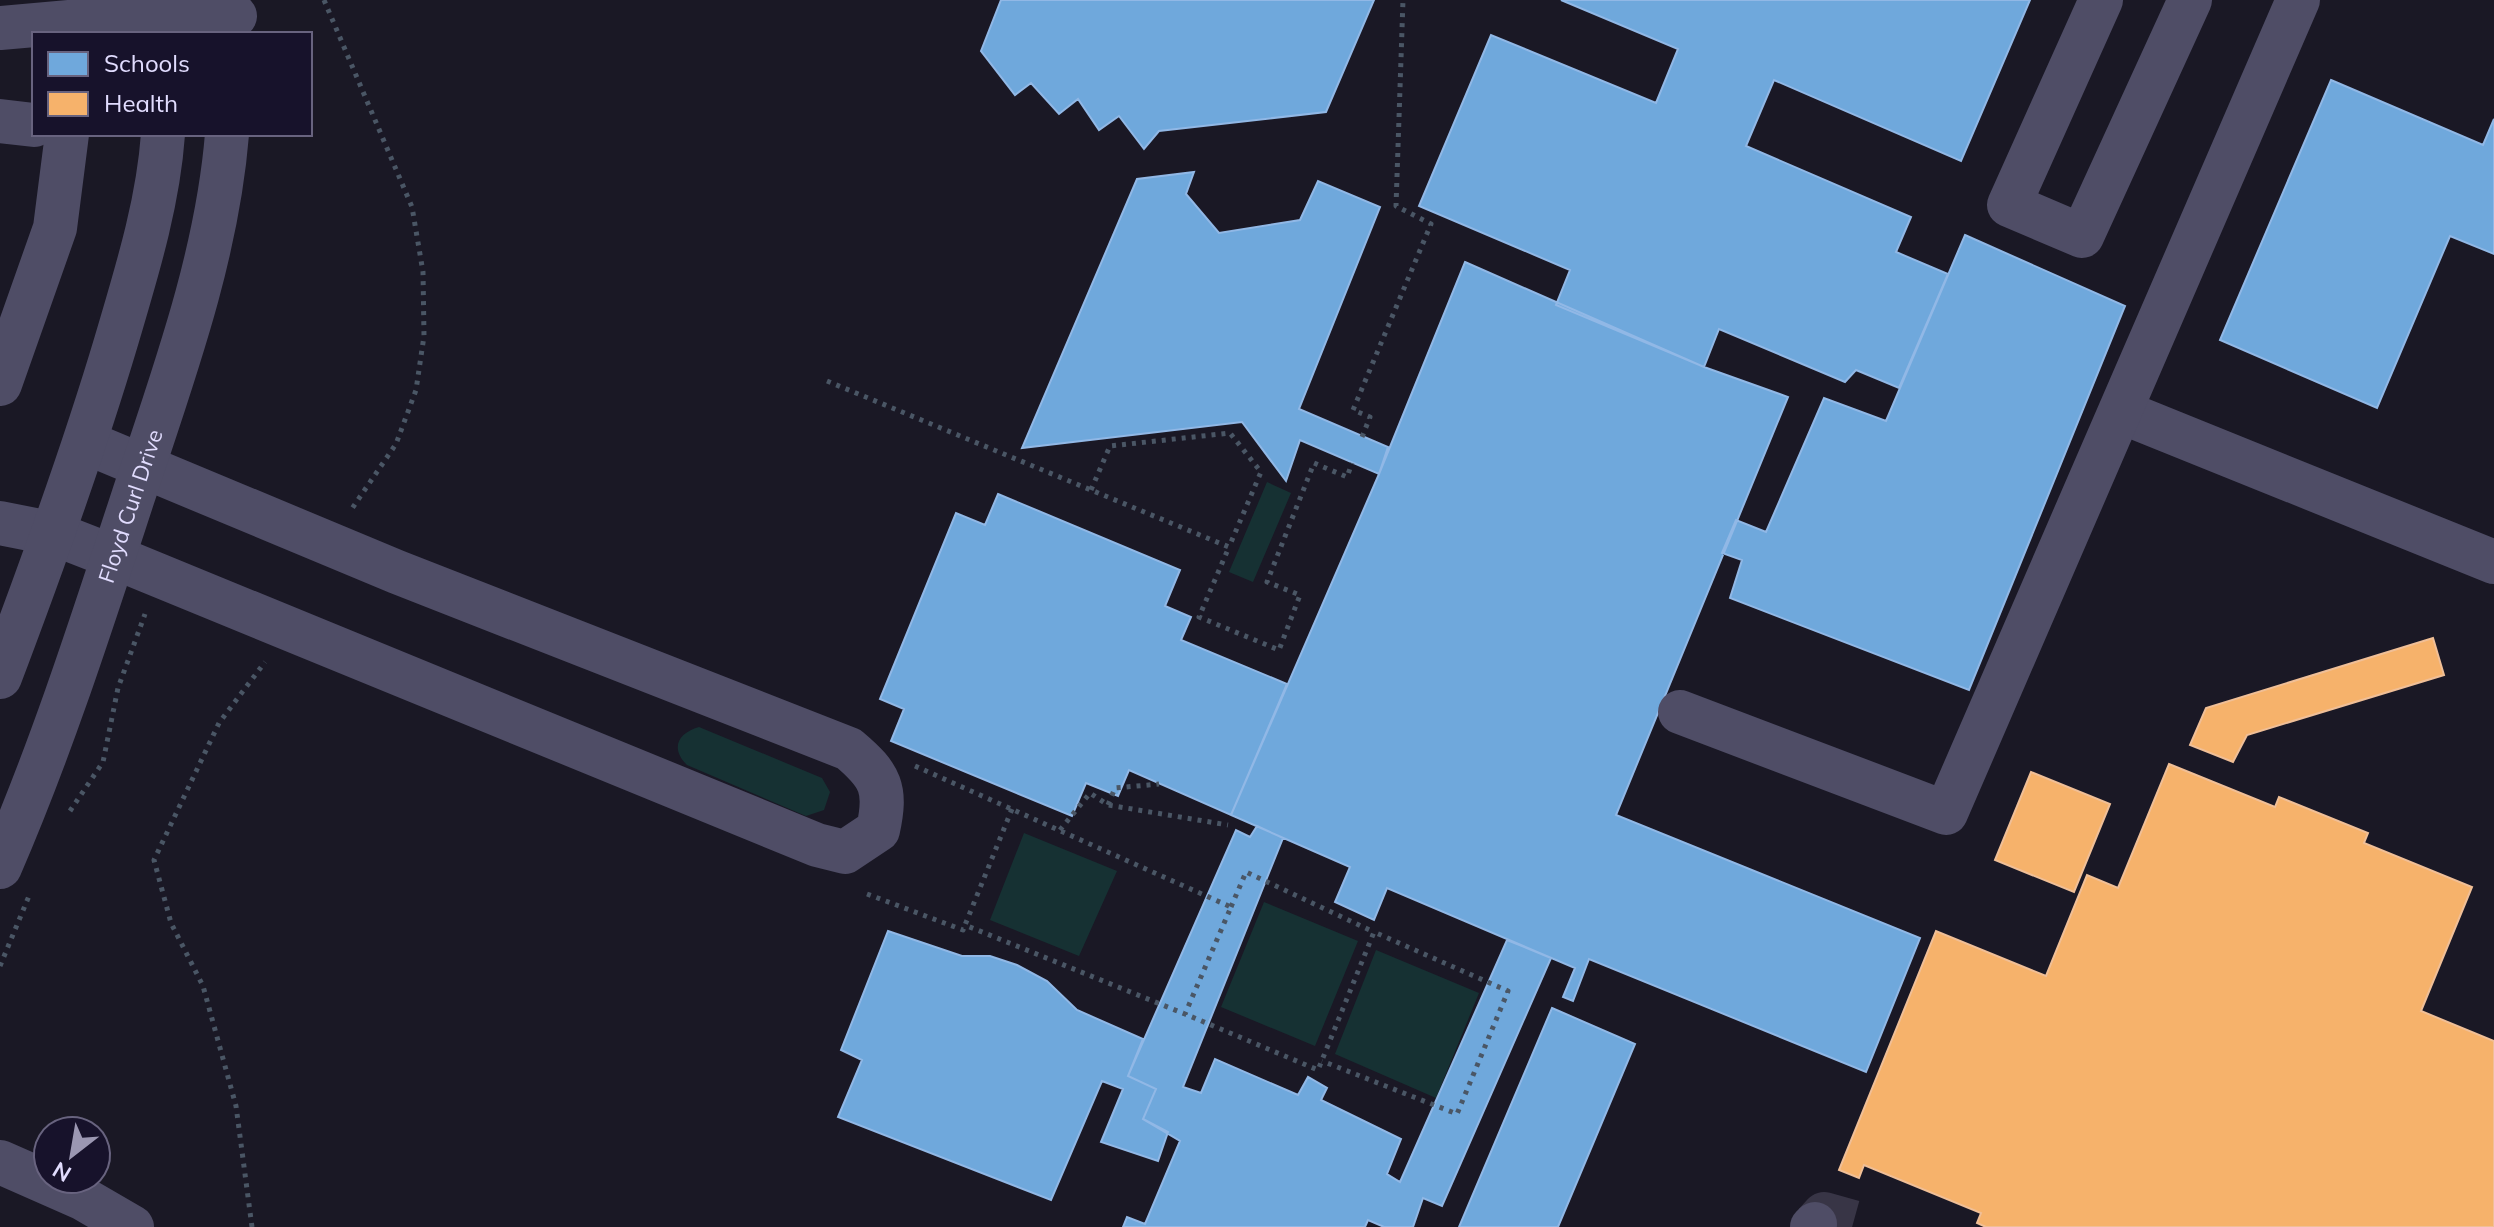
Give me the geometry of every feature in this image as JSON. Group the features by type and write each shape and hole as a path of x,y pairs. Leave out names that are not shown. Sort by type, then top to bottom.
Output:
{"street":[{"path":"2101,0 2009,205 2082,236 2190,0"},
{"path":"1680,712 1946,813 2298,0"},
{"path":"0,28 171,16 234,17"},
{"path":"0,121 32,125"},
{"path":"0,384 55,228 67,136"},
{"path":"0,677 55,534 133,285 160,176 163,136"},
{"name":"Floyd Curl Drive","path":"17,875 43,767 114,557 194,302 223,186 227,136"},
{"path":"2122,412 2494,562"},
{"path":"0,523 55,534 114,557 817,845 845,852 878,830 885,798 872,769 849,749 397,572 85,442"},
{"path":"0,1129 16,1169 82,1198 132,1227"}],"path":[{"path":"324,0 412,207 423,272 424,336 416,390 396,444 348,514"},
{"path":"1362,437 1370,417 1353,410 1431,224 1396,206 1403,0"},
{"path":"827,381 1229,547"},
{"path":"1091,490 1110,446 1230,433 1261,472 1199,617 1279,650 1300,595 1267,582 1314,463 1347,477 1352,463"},
{"path":"252,1227 236,1106 203,986 171,923 154,860 219,723 273,652"},
{"path":"68,814 103,762 118,688"},
{"path":"910,764 1231,907"},
{"path":"1108,805 1115,788 1159,784"},
{"path":"1060,830 1090,793 1108,805 1228,825"},
{"path":"867,894 963,930 1012,809"},
{"path":"1185,1014 1246,872 1508,991 1457,1114 1322,1061"},
{"path":"0,966 17,875"},
{"path":"965,925 1318,1070 1374,932"}],"green space":[{"path":"1267,482 1291,493 1253,582 1229,572"},
{"path":"699,727 822,778 830,792 824,810 806,816 687,765 679,753 679,742 686,733"},
{"path":"1024,833 1117,871 1079,956 990,920"},
{"path":"1264,902 1358,941 1315,1046 1221,1007"},
{"path":"1376,950 1479,993 1436,1098 1335,1054"}],"building: Schools":[{"path":"1001,0 1374,0 1326,112 1159,131 1144,149 1119,116 1099,130 1078,99 1059,114 1031,83 1015,95 981,51"},
{"path":"1561,0 2030,0 1961,161 1774,80 1746,146 1911,217 1896,252 1948,274 1899,388 1856,370 1845,382 1719,329 1704,367 1556,305 1570,270 1419,206 1491,35 1656,103 1678,49"},
{"path":"2331,80 2483,145 2494,119 2494,254 2450,236 2377,408 2220,340"},
{"path":"1194,172 1186,194 1219,233 1300,220 1318,181 1380,207 1299,409 1388,447 1379,474 1300,440 1286,481 1242,422 1022,448 1137,179"},
{"path":"1965,235 2125,306 1969,690 1730,598 1742,560 1722,553 1736,520 1766,532 1824,398 1886,421"},
{"path":"1465,262 1704,367 1788,397 1616,815 1920,938 1866,1072 1589,959 1573,1001 1563,997 1575,968 1387,888 1374,920 1335,902 1350,867 1231,815 1379,474"},
{"path":"998,494 1180,570 1165,606 1191,617 1181,640 1287,684 1231,815 1129,770 1118,796 1086,783 1072,816 891,741 904,709 880,699 956,513 985,525"},
{"path":"1257,826 1283,838 1183,1087 1201,1093 1215,1059 1298,1095 1308,1077 1327,1088 1321,1100 1401,1139 1387,1174 1400,1182 1507,940 1551,958 1442,1206 1423,1198 1413,1227 1384,1227 1368,1220 1365,1227 1123,1227 1127,1217 1145,1224 1180,1141 1143,1119 1156,1089 1128,1076 1236,830 1250,837"},
{"path":"888,931 962,956 990,956 1017,965 1047,981 1077,1010 1143,1039 1128,1076 1156,1089 1143,1119 1168,1132 1158,1161 1101,1142 1123,1089 1102,1081 1051,1200 838,1117 862,1060 841,1050"},
{"path":"1552,1008 1635,1044 1558,1227 1459,1227"}],"building: Health":[{"path":"2433,638 2444,675 2247,735 2233,762 2190,745 2206,708"},
{"path":"2169,764 2275,807 2279,797 2368,833 2364,843 2472,887 2421,1011 2494,1041 2494,1227 1986,1227 1977,1223 1981,1213 1864,1165 1859,1178 1839,1170 1936,931 2046,976 2087,875 2118,888"},
{"path":"2031,772 2110,804 2074,892 1995,860"}],"tunnel":[{"path":"1815,1224 1824,1214 1871,1227"}]}
